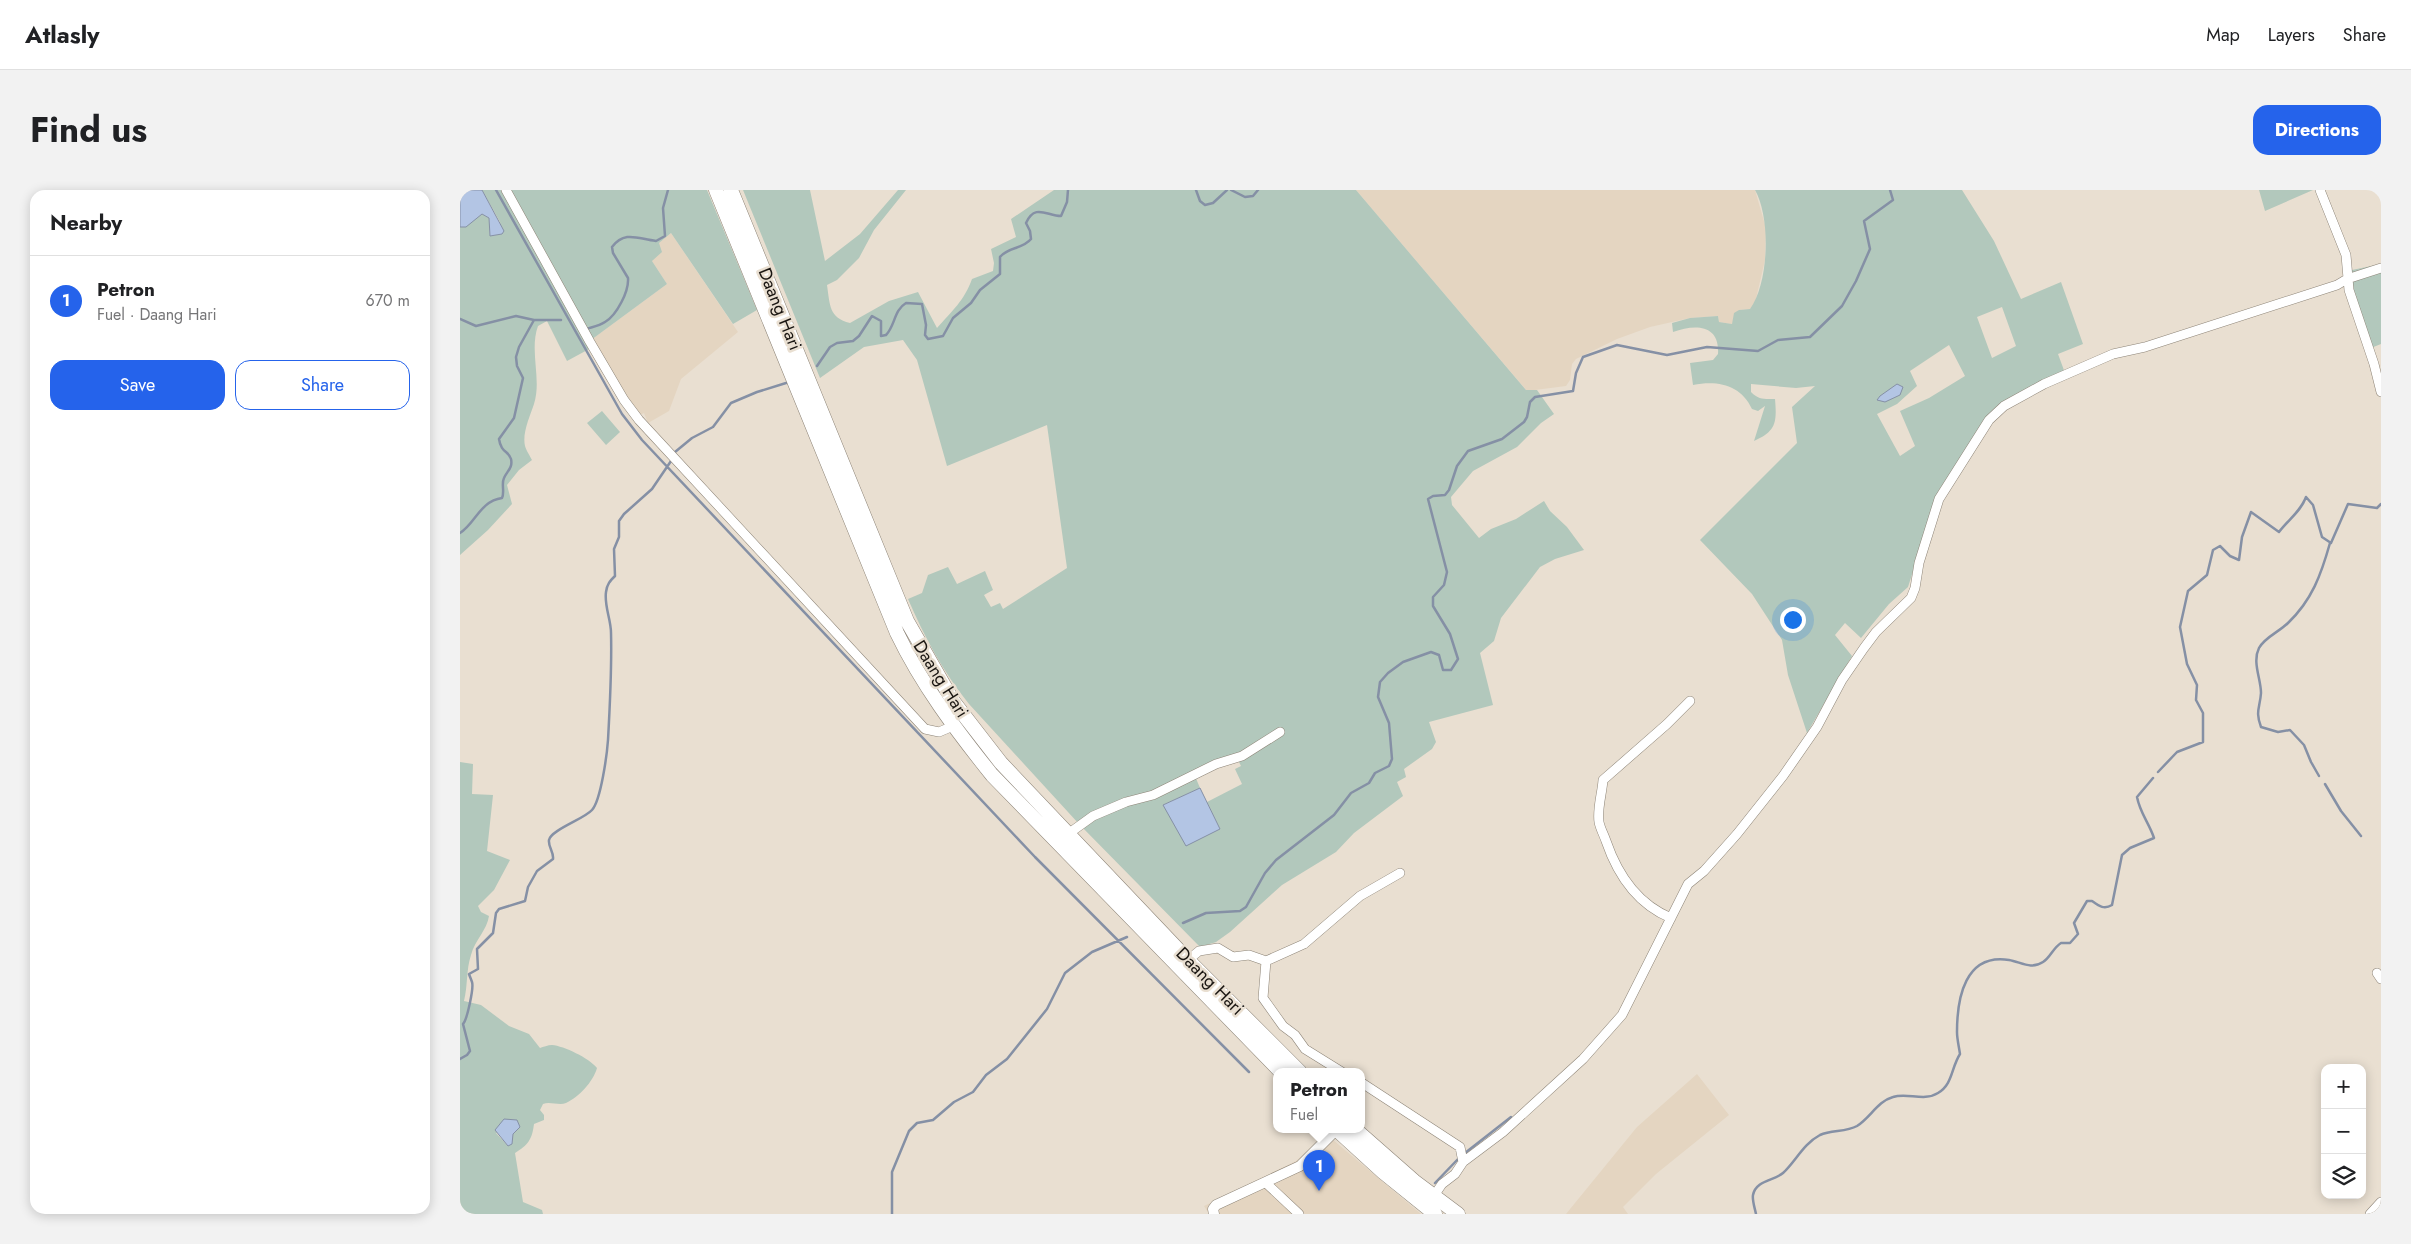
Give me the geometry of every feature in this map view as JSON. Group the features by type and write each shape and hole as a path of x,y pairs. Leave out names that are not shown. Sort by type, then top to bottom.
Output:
{"main road":[{"name":"Daang Hari","path":"716,190 898,633 924,681 953,726 992,775 1277,1068"},
{"name":"Daang Hari","path":"730,190 907,621 918,644 964,718 1000,763 1188,960 1296,1068"},
{"path":"1339,1133 1361,1153 1431,1206 1458,1214"},
{"path":"1359,1133 1431,1206"}],"street":[{"path":"506,190 590,342 624,400 640,420 925,729 939,732 953,726"},
{"path":"2320,190 2344,247 2347,279 2381,392"},
{"path":"1431,1206 1463,1162 1503,1132 1583,1060 1622,1015 1688,884 1704,871 1737,834 1783,776 1817,727 1842,680 1864,648 1876,632 1911,598 1915,588 1919,563 1940,499 1946,486 1996,411 2044,384 2113,354 2145,347 2338,285 2347,279 2381,268"},
{"path":"1670,918 1649,905 1624,880 1612,860 1599,823 1602,780 1667,724 1690,701"},
{"path":"1068,834 1093,816 1126,802 1153,795 1216,764 1242,756 1280,732"},
{"path":"1188,960 1199,951 1218,948 1233,957 1249,955 1266,961 1304,944 1360,896 1400,873"},
{"path":"1266,961 1263,998 1282,1026 1295,1035 1304,1050 1335,1068"},
{"path":"1365,1085 1460,1146 1463,1162"},
{"path":"1214,1214 1213,1209 1216,1206 1300,1166 1333,1133"},
{"path":"1266,1182 1299,1214"},
{"path":"2370,1214 2381,1202"}],"shaded area":[{"path":"1356,190 1755,190 1766,228 1765,260 1755,303 1750,309 1739,310 1732,324 1719,322 1718,316 1690,318 1650,327 1617,339 1576,359 1572,364 1570,380 1566,386 1527,391"},
{"path":"671,233 738,332 681,379 669,411 648,423 644,413 640,415 631,404 591,340 667,284 652,261 659,243"},
{"path":"1697,1074 1729,1115 1656,1174 1623,1207 1628,1214 1566,1214 1637,1127"},
{"path":"1326,1134 1421,1214 1209,1214 1204,1206 1296,1161"}],"green space":[{"path":"482,190 503,190 591,348 567,361 547,321 538,326 535,345 536,394 524,441 532,460 519,470 507,485 512,504 488,530 460,555 460,227 482,214 489,218 490,236 502,234 500,222"},
{"path":"509,190 707,190 757,310 733,324 671,233 659,243 662,252 652,261 667,284 591,340"},
{"path":"743,190 810,190 825,261 860,234 898,190 906,190 874,230 859,258 837,280 827,285 830,304 838,318 850,323 889,301 918,292 937,328 961,300 972,279 993,271 994,263 991,249 1016,237 1011,219 1054,190 1356,190 1526,390 1537,390 1554,414 1541,423 1517,447 1473,471 1451,497 1452,505 1479,538 1491,529 1516,519 1544,501 1550,511 1567,527 1584,550 1555,559 1540,567 1501,618 1494,641 1480,653 1493,705 1429,722 1436,742 1432,749 1404,769 1406,777 1397,782 1403,796 1354,833 1336,852 1282,885 1230,932 1216,942 1200,947 1079,824 969,704 935,653 908,599 922,593 928,575 948,567 957,584 985,571 993,590 984,595 991,607 1000,603 1003,609 1067,568 1047,425 947,466 917,360 903,340 864,347 820,378","holes":["1237,758 1241,766 1235,769 1242,784 1207,802 1220,829 1163,805 1200,788 1195,776"]},
{"path":"1755,190 1962,190 1994,241 2021,299 2061,282 2083,344 2058,354 2065,373 2005,402 1954,468 1939,490 1908,587 1889,604 1861,638 1845,623 1835,635 1852,656 1807,733 1788,675 1782,640 1752,594 1700,540 1797,443 1792,407 1815,386 1796,388 1751,384 1751,392 1754,395 1759,398 1775,399 1776,407 1774,425 1771,430 1754,441 1765,406 1758,411 1752,409 1742,394 1728,386 1711,383 1693,385 1690,363 1713,360 1718,354 1718,344 1715,337 1704,329 1690,328 1673,332 1672,323 1690,318 1718,316 1719,322 1732,324 1734,313 1739,310 1750,309 1761,283 1766,250 1764,217","holes":["2002,307 2016,346 1992,358 1977,317","1949,345 1965,376 1929,398 1900,411 1915,446 1900,456 1877,414 1897,404 1917,386 1910,371"]},
{"path":"2259,190 2313,190 2265,211"},
{"path":"2381,264 2381,344 2371,348 2354,298 2351,278 2352,270"},
{"path":"602,411 620,432 606,445 587,423"},
{"path":"460,762 473,764 472,794 493,795 487,851 510,860 494,890 478,906 481,912 489,916 471,955 464,1001 481,1005 509,1026 529,1034 540,1048 552,1045 563,1048 576,1053 597,1068 589,1084 571,1100 563,1104 543,1104 540,1110 544,1115 544,1120 534,1124 529,1141 515,1153 523,1202 542,1210 543,1214 460,1214","holes":["520,1127 513,1134 508,1146 496,1133"]}],"water":[{"path":"460,190 482,190 504,231 502,234 490,236 489,218 482,214 466,227 460,227"},
{"path":"1897,384 1903,387 1900,395 1885,402 1877,400 1880,396"},
{"path":"1200,788 1220,829 1186,846 1163,805"},
{"path":"504,1119 517,1120 520,1127 513,1134 512,1144 508,1146 495,1130"}],"waterway":[{"path":"496,190 622,414 642,440 1035,857 1249,1072"},
{"path":"586,329 609,319 618,308 627,289 628,278 613,253 612,247 627,237 656,241 665,236 663,208 668,190"},
{"path":"817,366 830,347 837,343 853,341 859,336 872,316 881,321 881,336 886,335 899,310 906,303 922,304 926,325 925,335 928,339 943,336 953,318 971,303 980,290 1000,274 1000,257 1007,251 1024,245 1031,239 1026,223 1033,213 1042,212 1061,216 1067,202 1068,190"},
{"path":"1196,190 1200,201 1205,205 1213,203 1227,190"},
{"path":"1231,190 1245,197 1253,196 1258,190"},
{"path":"1183,923 1206,913 1240,911 1246,907 1265,873 1276,860 1334,815 1351,793 1369,783 1375,773 1389,766 1392,759 1389,723 1378,697 1380,682 1388,673 1403,662 1431,652 1439,655 1443,670 1451,670 1458,659 1450,634 1433,606 1433,597 1444,585 1447,572 1428,499 1433,496 1445,495 1449,490 1457,466 1468,451 1502,439 1524,422 1530,402 1535,397 1573,391 1576,373 1583,357 1617,345 1667,355 1707,347 1758,351 1778,340 1810,337 1842,306 1856,281 1870,249 1864,221 1893,200 1890,190"},
{"path":"460,319 476,326 516,316 534,320 561,320"},
{"path":"460,533 488,503 503,496 503,480 511,462 510,456 501,447 499,439 514,418 523,378 517,366 516,357 519,347 534,320"},
{"path":"675,452 692,438 713,427 731,403 786,383"},
{"path":"460,1059 470,1051 463,1024 472,991 472,982 469,974 478,969 477,949 493,933 496,913 499,909 525,901 528,887 537,871 553,859 549,843 551,836 592,810 598,797 607,747 611,686 611,633 606,592 609,583 615,576 614,549 619,537 619,521 624,514 652,489 671,461"},
{"path":"2158,772 2177,752 2203,742 2203,713 2196,700 2197,685 2187,664 2180,627 2188,591 2207,575 2213,550 2220,546 2230,556 2239,560 2242,537 2251,512 2279,532 2298,511 2306,497 2313,505 2322,537 2331,543 2348,504 2377,508 2381,504"},
{"path":"2319,776 2304,745 2290,730 2278,732 2261,727 2258,713 2261,688 2256,659 2262,644 2288,623 2309,596 2323,566 2330,543"},
{"path":"1756,1214 1753,1195 1758,1186 1783,1173 1814,1139 1825,1133 1857,1126 1878,1106 1893,1097 1927,1097 1933,1096 1943,1089 1960,1054 1957,1032 1959,1005 1966,981 1973,971 1982,964 1994,960 2009,960 2026,965 2039,964 2058,945 2070,943 2078,934 2074,923 2087,901 2092,901 2104,907 2112,905 2122,855 2130,848 2154,838 2137,797 2153,778"},
{"path":"2325,784 2341,811 2361,836"},
{"path":"892,1214 892,1172 909,1131 917,1123 933,1120 954,1102 973,1092 986,1075 1007,1059 1047,1009 1065,973 1092,952 1127,937"},
{"path":"1465,1153 1511,1117"},
{"path":"1435,1183 1459,1158"}],"place":[{"name":"Petron","path":"1319,1191"}]}
